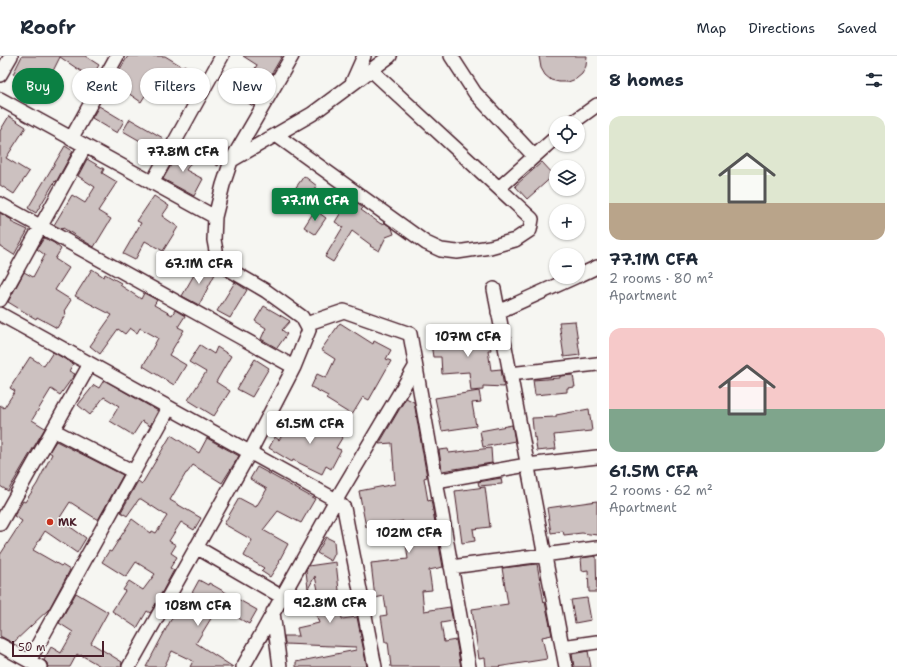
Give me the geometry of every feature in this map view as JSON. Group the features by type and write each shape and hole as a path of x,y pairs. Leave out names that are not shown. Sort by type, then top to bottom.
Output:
{"street":[{"path":"0,75 11,56"},
{"path":"71,139 117,56"},
{"path":"152,183 222,56"},
{"path":"129,667 250,452 294,367 309,330 302,317 266,291 230,270 217,256 214,240 215,217 231,161 292,56"},
{"path":"351,85 364,56"},
{"path":"231,161 312,114 390,56"},
{"path":"451,56 474,93 534,156"},
{"path":"276,135 426,243 441,250 457,252 490,247 515,240 530,230 532,219 371,70"},
{"path":"0,99 215,217"},
{"path":"582,116 597,105"},
{"path":"498,188 549,143"},
{"path":"0,300 85,146"},
{"path":"0,204 294,367"},
{"path":"585,272 597,267"},
{"path":"498,312 559,284"},
{"path":"494,289 566,667"},
{"path":"306,324 344,311 410,334 469,667"},
{"path":"0,314 336,500 344,508 375,667"},
{"path":"0,524 90,364"},
{"path":"510,374 597,364"},
{"path":"243,667 336,500 415,367"},
{"path":"0,645 35,664 134,472 169,408"},
{"path":"53,430 134,472"},
{"path":"436,481 527,465 597,457"},
{"path":"196,547 282,597"},
{"path":"451,567 597,548"},
{"path":"273,612 280,667"},
{"path":"562,646 597,642"}],"building":[{"path":"22,56 85,56 99,65 97,68 76,68 60,57 54,68 16,68"},
{"path":"128,56 165,56 183,67 184,65 188,68 140,68 140,101 132,96 132,68 121,68"},
{"path":"243,56 282,56 275,68 255,68 257,65"},
{"path":"539,56 587,56 586,66 582,74 576,79 568,82 559,82 551,80 545,75 541,68"},
{"path":"99,106 124,121 117,133 92,118"},
{"path":"9,116 26,127 6,158 29,172 14,194 0,185 0,131"},
{"path":"130,119 163,138 156,150 123,131"},
{"path":"204,142 225,154 218,166 197,153"},
{"path":"65,146 73,151 56,182 55,181 36,213 28,208"},
{"path":"182,146 196,155 186,170 203,179 194,196 163,179"},
{"path":"87,159 104,169 102,173 117,182 98,211 111,219 94,247 63,228 62,229 54,225 72,195 85,203 95,187 78,176"},
{"path":"542,162 549,170 549,179 527,199 515,186"},
{"path":"304,176 317,186 306,200 294,190"},
{"path":"154,196 169,206 162,216 178,227 163,251 145,241 135,260 123,254 141,223 137,221"},
{"path":"350,198 363,208 361,210 381,224 385,223 392,228 394,234 386,237 379,251 370,246 371,245 352,231 333,262 325,257 343,227 335,222"},
{"path":"315,210 326,218 315,234 304,227"},
{"path":"0,213 12,220 11,222 28,230 14,255 0,246"},
{"path":"44,238 54,243 61,249 55,259 69,268 55,290 71,300 64,311 66,313 57,328 37,317 36,319 8,302 24,272 33,277 45,255 37,249"},
{"path":"199,266 215,274 199,305 182,296"},
{"path":"92,269 104,277 105,274 121,283 120,285 141,299 144,293 157,300 154,305 172,315 175,310 185,316 178,327 184,330 169,355 186,365 174,385 143,366 158,338 140,328 137,333 130,328 125,334 118,329 100,354 90,346 112,315 75,296"},
{"path":"235,282 247,290 230,318 217,311"},
{"path":"264,306 290,321 282,330 287,334 277,348 261,339 266,328 255,321"},
{"path":"575,321 580,355 564,357 559,322"},
{"path":"340,323 373,344 374,341 391,350 386,359 391,361 369,400 363,397 352,415 326,399 328,396 311,387 317,374 326,378 335,359 321,350"},
{"path":"487,329 491,350 488,350 491,370 501,369 504,387 483,386 483,390 471,391 469,372 442,374 441,357 433,357 430,337 468,333"},
{"path":"200,345 214,354 217,347 231,356 216,382 230,391 214,416 188,400 206,372 189,362"},
{"path":"53,352 73,364 69,371 75,374 60,395 51,389 32,420 45,428 8,491 0,486 0,405 4,408 15,391 10,388 30,357 44,366"},
{"path":"255,359 269,368 252,397 237,389"},
{"path":"573,375 575,387 567,388 567,392 535,395 533,380 560,378 560,376"},
{"path":"104,380 158,411 150,426 142,421 133,435 110,421 119,406 104,397 90,415 78,405 94,385 99,388"},
{"path":"479,391 481,402 472,403 476,426 442,431 435,398"},
{"path":"406,398 414,402 427,477 424,478 428,501 431,500 443,567 429,570 432,590 422,591 424,611 450,607 453,621 441,623 444,642 456,640 461,667 391,667 388,642 385,642 381,616 387,615 384,596 375,598 371,563 408,559 403,521 366,527 359,491 395,484 392,443 379,444"},
{"path":"589,409 592,431 554,435 556,449 537,451 532,418 556,417 556,415"},
{"path":"321,419 345,433 336,448 341,450 331,469 326,466 322,474 293,460 292,462 269,448 275,437 279,440 292,420 312,433"},
{"path":"512,425 515,441 483,447 480,431"},
{"path":"171,435 199,453 207,438 239,456 222,483 193,465 186,473 170,500 201,518 194,530 181,522 169,541 176,545 171,553 177,557 170,568 174,570 153,609 150,613 147,611 137,628 112,611 125,591 123,590 129,581 143,590 155,574 136,562 126,577 102,562 109,551 111,552 132,519 151,533 152,531 156,533 167,516 141,499 139,499 127,516 121,512 138,481 142,484"},
{"path":"56,441 123,475 98,520 70,502 59,519 86,538 77,553 45,531 33,550 70,570 49,609 13,643 0,636 0,555 22,521 14,516 23,501 25,502 37,484 52,454 49,452"},
{"path":"491,448 492,463 442,471 439,450 448,449 449,453"},
{"path":"257,467 315,499 301,523 278,511 263,530 288,544 279,561 280,562 270,577 261,571 264,568 244,556 252,540 224,524 239,498 256,507 267,489 250,479"},
{"path":"501,478 502,484 479,486 478,482"},
{"path":"485,487 490,527 473,529 475,541 462,543 455,491"},
{"path":"597,501 597,535 582,533 564,535 563,531 551,533 547,508"},
{"path":"326,537 334,541 335,553 331,561 317,553"},
{"path":"596,556 597,592 589,592 588,570 582,571 581,558"},
{"path":"336,562 342,619 357,617 367,667 296,667 296,662 356,650 356,647 285,644 284,636 299,636 297,628 319,623 315,611 322,609 315,576 308,589 306,571 308,566"},
{"path":"537,564 544,603 545,602 552,635 542,637 547,659 497,667 486,667 485,658 479,659 472,609 508,604 502,568"},
{"path":"199,580 208,585 209,583 257,610 249,624 218,607 196,643 233,667 190,667 193,661 172,651 164,667 146,667 176,610 181,613"},
{"path":"76,593 108,612 91,643 122,662 121,667 102,667 77,654 70,667 48,667 44,660 51,647 61,653 73,632 59,623"},
{"path":"587,598 591,620 575,623 571,600"},
{"path":"588,651 591,667 574,667 572,654"}],"place":[{"name":"MK","path":"50,522"}]}
